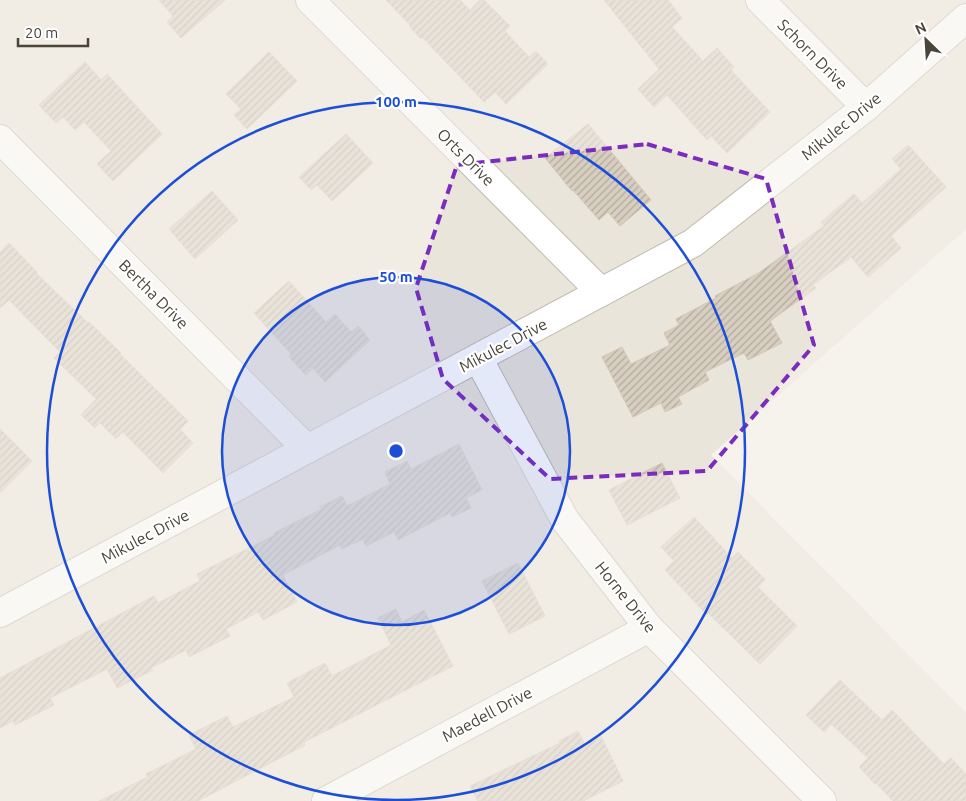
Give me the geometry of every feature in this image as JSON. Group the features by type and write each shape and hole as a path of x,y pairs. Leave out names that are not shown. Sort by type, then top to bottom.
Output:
{"street":[{"name":"Orts Drive","path":"310,0 601,292"},
{"name":"Schorn Drive","path":"760,0 866,107"},
{"name":"Mikulec Drive","path":"5,604 307,449 693,243 866,107 966,18"},
{"name":"Bertha Drive","path":"0,139 307,449"},
{"name":"Horne Drive","path":"478,358 565,520 649,628 822,801"},
{"name":"Maedell Drive","path":"326,801 649,628"}],"highlighted area":[{"path":"647,144 766,179 814,345 707,471 550,479 443,379 416,288 457,165"}],"shaded area":[{"path":"0,0 966,0 966,229 711,455 966,713 966,801 0,801"}],"building":[{"path":"159,0 225,0 181,38 167,22 173,16"},
{"path":"386,0 460,0 470,10 480,0 484,0 510,26 505,31 529,57 536,51 548,64 506,104 495,92 484,102 422,37 421,39"},
{"path":"604,0 668,0 682,18 672,27 703,61 717,48 734,67 731,70 770,112 727,153 711,136 707,140 667,95 654,107 638,89 659,69"},
{"path":"269,52 297,81 247,129 234,115 241,109 226,94"},
{"path":"85,62 101,80 107,74 162,134 113,181 97,164 111,151 84,122 75,130 63,117 56,123 39,105"},
{"path":"588,124 651,200 620,226 608,212 599,220 545,158"},
{"path":"346,134 373,163 332,201 317,185 311,190 299,177"},
{"path":"908,145 946,187 891,236 901,248 868,277 851,257 813,285 816,288 770,321 782,343 748,360 744,353 705,372 709,380 678,397 682,404 665,412 661,403 633,417 602,357 622,347 631,364 670,345 664,333 679,325 676,319 757,274 824,226 821,222 854,194 862,203 901,169 892,159"},
{"path":"212,191 238,220 195,259 169,229"},
{"path":"9,243 36,273 121,353 188,421 180,429 193,443 163,473 123,432 116,439 100,423 95,428 81,415 96,399 54,358 60,352 9,300 0,308 0,252"},
{"path":"289,281 326,322 335,314 351,332 358,326 370,340 325,382 313,368 306,375 289,357 291,354 254,313"},
{"path":"0,429 32,461 0,493"},
{"path":"459,444 482,490 466,498 471,508 452,517 450,513 398,540 394,532 366,546 363,539 342,549 340,545 283,575 297,602 263,620 258,612 226,629 230,636 189,657 186,650 151,668 153,670 117,688 107,669 50,698 54,705 15,725 13,721 0,728 0,678 154,596 158,603 200,581 197,574 275,535 274,533 322,509 320,507 342,496 347,506 390,484 385,472 407,461 411,469"},
{"path":"662,463 680,498 627,525 609,490"},
{"path":"694,517 732,558 738,552 765,579 758,587 797,626 760,664 708,613 707,615 665,570 674,561 661,547"},
{"path":"518,563 545,616 509,634 482,581"},
{"path":"396,609 402,622 424,610 453,666 304,742 305,745 198,801 99,801 148,777 146,774 196,749 189,735 227,716 233,727 294,697 287,683 325,663 332,676 391,645 378,618"},
{"path":"840,680 882,720 892,710 944,764 951,758 966,774 966,801 893,801 875,784 859,767 868,758 831,724 824,732 806,715"},
{"path":"578,731 585,745 601,736 623,781 583,801 478,801 470,786 560,743 559,741"}]}
